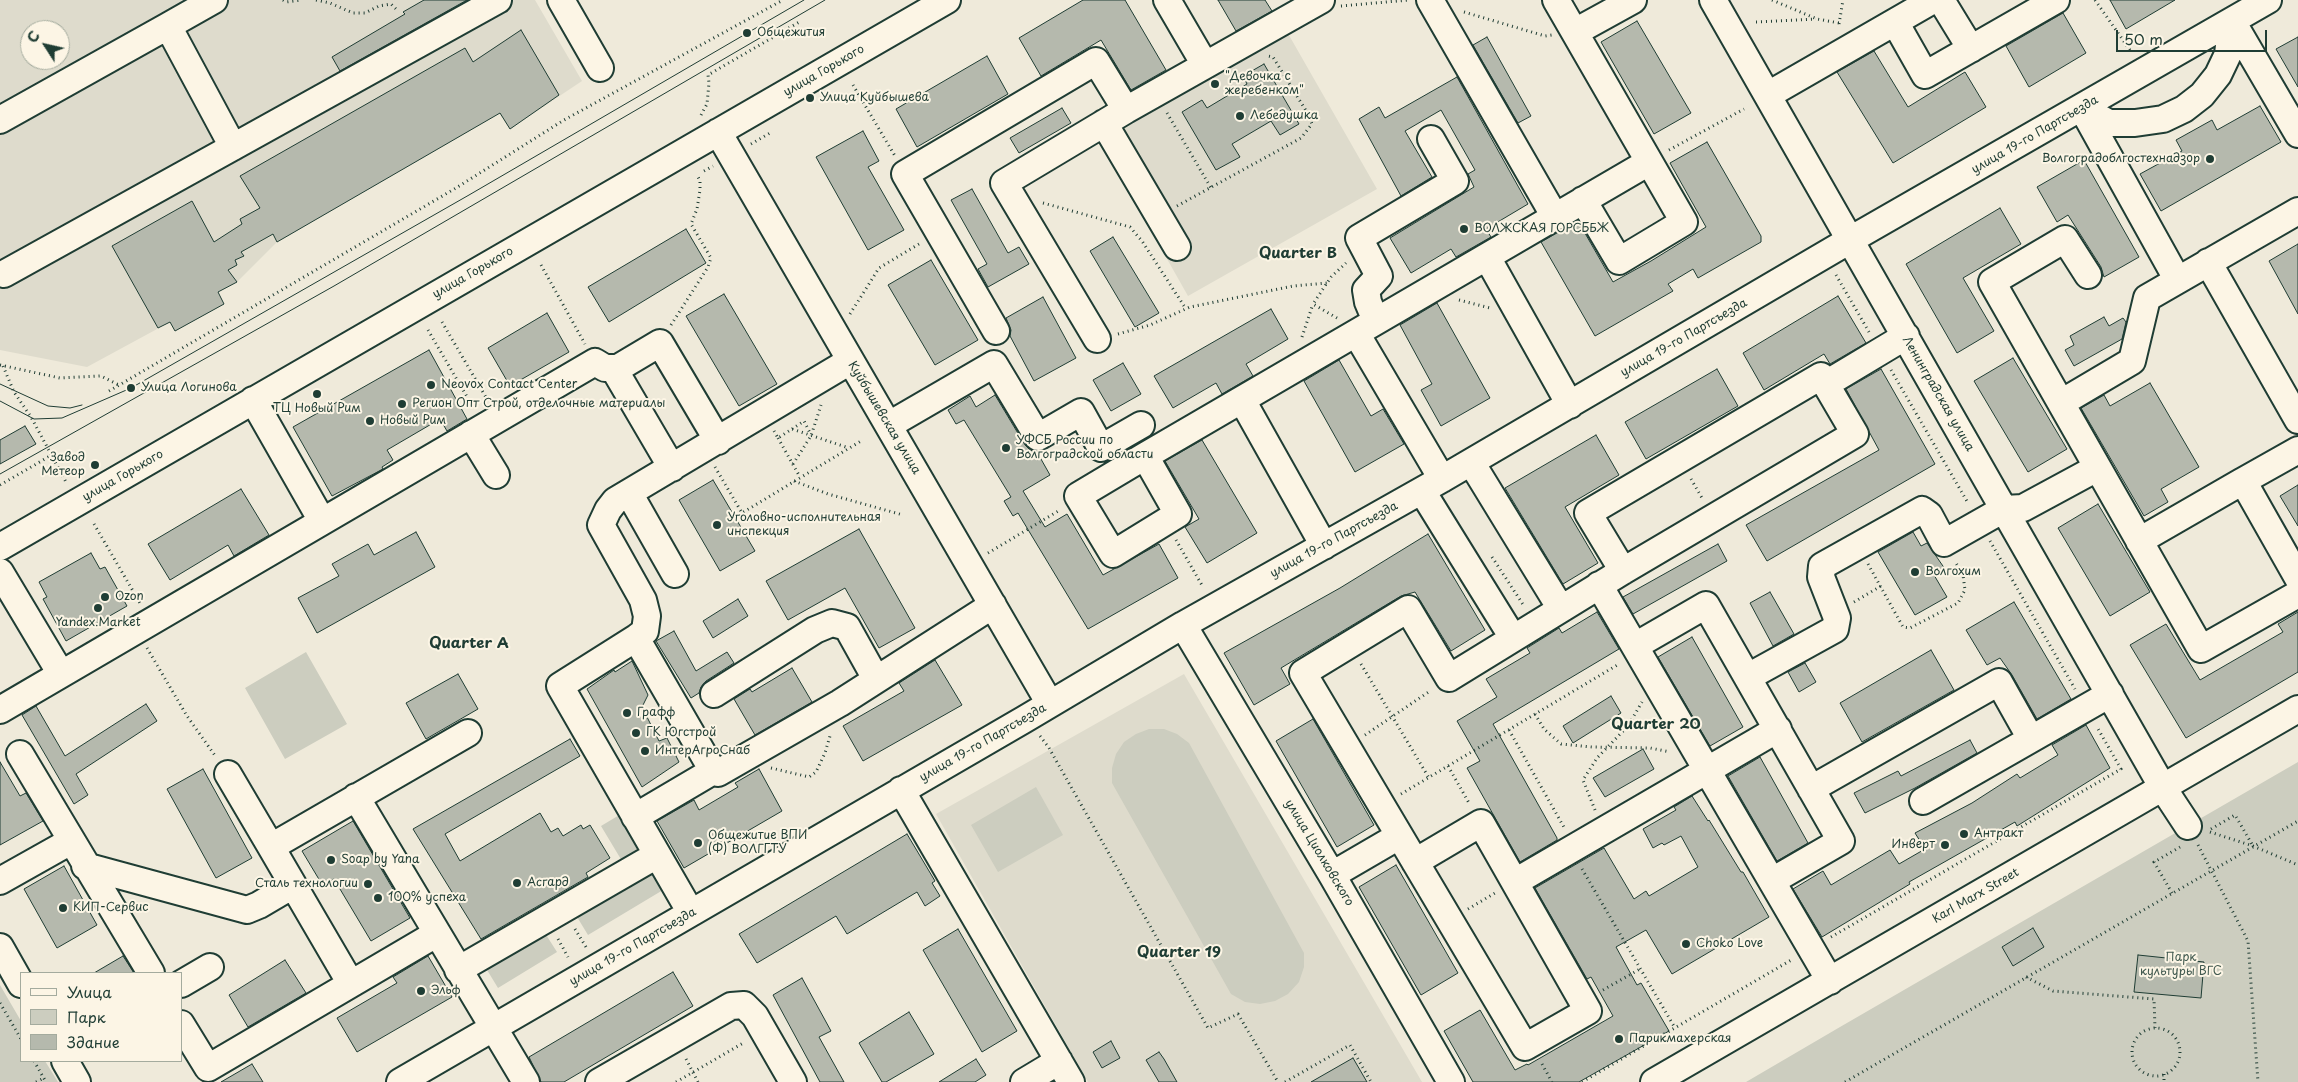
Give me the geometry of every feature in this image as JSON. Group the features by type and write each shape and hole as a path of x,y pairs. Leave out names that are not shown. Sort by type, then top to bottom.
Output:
{"street":[{"path":"0,120 214,0"},
{"path":"4,274 498,0"},
{"path":"561,0 600,68"},
{"name":"улица Горького","path":"0,546 253,400 709,125 947,0"},
{"path":"1167,0 1205,65"},
{"path":"1097,339 1004,183 1205,65 1293,7 1322,0"},
{"path":"1430,0 1555,217"},
{"path":"1556,0 1684,222 1619,261 1583,200"},
{"path":"1575,32 1633,0"},
{"name":"Ленинградская улица","path":"1713,0 2163,788 2197,829"},
{"path":"1768,96 1933,0"},
{"path":"1941,0 1971,49"},
{"path":"1895,22 1925,75 2056,0"},
{"name":"улица 19-го Партсъезда","path":"410,1079 492,1028 1183,625 1432,485 1850,240 2268,0"},
{"path":"2082,108 2108,123 2136,123 2163,119 2184,109 2202,95 2218,75 2228,54 2232,21"},
{"path":"2232,21 2298,134"},
{"path":"168,26 233,147"},
{"path":"996,331 905,174 1096,61 1115,117 1159,216 1177,247"},
{"path":"2082,108 2177,279"},
{"name":"Куйбышевская улица","path":"709,125 889,424 1050,704"},
{"path":"1430,139 1455,181 1359,238 1379,276 1366,290 1368,302 1364,328 1467,563 1513,638"},
{"path":"1145,456 1178,514 1113,554 1078,496 1145,456 1649,162"},
{"path":"2061,403 2132,361 2147,298 2298,211"},
{"path":"2088,275 2065,239 1992,282 2201,649 2298,594"},
{"path":"1487,256 1570,405"},
{"path":"2208,262 2298,420"},
{"path":"1826,384 1906,336"},
{"path":"0,710 485,426 604,365 618,368 660,343 711,445"},
{"path":"691,913 560,686 645,631 647,616 644,600 601,525 608,510 615,501 850,361"},
{"path":"889,424 994,364 1038,437 1081,412 1101,448 1141,425"},
{"path":"604,365 672,468"},
{"path":"1415,862 1481,823 1588,1011 1525,1047 1399,836 1303,673 1408,609 1449,678 1623,571 1855,434 1821,376 1588,513 1623,571"},
{"path":"253,400 322,521"},
{"path":"1242,400 1324,546"},
{"path":"485,426 496,475"},
{"path":"2139,541 2298,450"},
{"path":"1471,462 1561,609"},
{"path":"1748,677 1835,629 1837,618 1821,578 1822,566 1922,510 1929,515 1944,543 2004,509 2023,508 2098,468"},
{"path":"2243,482 2298,578"},
{"path":"629,493 674,574"},
{"path":"0,572 62,674"},
{"path":"1599,586 1830,981"},
{"path":"636,638 713,771 718,773 840,703 993,605"},
{"path":"1637,649 1706,605 1748,677 1841,841 1772,882"},
{"path":"714,694 815,630 832,623 847,627 876,679"},
{"name":"улица Циолковского","path":"1183,625 1332,875 1451,1082"},
{"path":"1811,789 1999,682 2031,739"},
{"path":"1923,801 2110,694"},
{"name":"Karl Marx Street","path":"1654,1082 2298,710"},
{"path":"1515,882 1603,831 1704,764 1778,729"},
{"path":"271,847 468,733"},
{"path":"20,754 149,972"},
{"path":"635,816 713,771"},
{"path":"228,774 351,984"},
{"path":"901,790 1065,1072 1024,1082"},
{"path":"356,797 492,1028 526,1082"},
{"path":"1332,875 1399,836"},
{"path":"0,880 71,841"},
{"path":"458,970 657,855"},
{"path":"86,866 247,910 293,885"},
{"path":"182,1026 208,1068 436,934"},
{"path":"0,947 20,982"},
{"path":"182,983 210,967"},
{"path":"599,1082 731,1006 744,1005 755,1016 792,1082"},
{"path":"66,1062 77,1082"}],"path":[{"path":"283,0 286,2 302,0"},
{"path":"316,0 330,3 353,13 366,13 379,6 391,4 398,11"},
{"path":"109,391 456,188 564,120 783,0"},
{"path":"1772,0 1817,19 1839,23"},
{"path":"2095,0 2134,56"},
{"path":"1756,22 1817,19"},
{"path":"709,125 707,104 708,75 801,21"},
{"path":"1159,216 1301,138 1312,124 1308,114 1273,57 1265,56"},
{"path":"853,85 905,174"},
{"path":"1159,118 1175,108"},
{"path":"1649,162 1744,109"},
{"path":"1167,113 1211,188"},
{"path":"660,343 708,267 711,258 691,224 697,209 700,190 700,180 697,175"},
{"path":"1011,195 1130,227 1142,241 1186,309"},
{"path":"846,320 879,268 939,232"},
{"path":"1364,246 1327,283 1313,304 1364,328"},
{"path":"541,265 604,365"},
{"path":"1582,1082 2121,769 1833,269"},
{"path":"1097,339 1150,325 1186,309 1293,286 1327,283"},
{"path":"1458,300 1519,315"},
{"path":"442,322 485,426"},
{"path":"428,330 485,426"},
{"path":"2,365 60,378 101,376 119,385"},
{"path":"0,485 50,456 31,417 14,392 2,365"},
{"path":"793,464 811,436 821,409 824,377"},
{"path":"763,414 800,477"},
{"path":"778,438 804,421 811,436"},
{"path":"792,429 849,448"},
{"path":"711,445 742,513 861,441"},
{"path":"1680,459 1713,518"},
{"path":"794,480 828,494 903,515"},
{"path":"983,556 1080,499"},
{"path":"1165,522 1204,587"},
{"path":"94,524 144,626 152,658 188,716 228,774"},
{"path":"1858,546 1903,626 1910,628 1958,603 1965,590 1963,575 1944,543"},
{"path":"1467,563 1488,550 1535,625"},
{"path":"1837,618 1848,606 1881,586"},
{"path":"1350,644 1429,778"},
{"path":"1382,806 1535,714 1637,649"},
{"path":"1603,831 1583,780 1598,758 1628,726 1653,676"},
{"path":"1347,747 1449,678"},
{"path":"742,760 809,777 816,772 826,753 840,703"},
{"path":"1535,714 1544,729 1561,744 1650,748 1704,764"},
{"path":"1508,730 1640,969 1675,1028"},
{"path":"1036,733 1049,748 1208,1028 1238,1014 1278,1082"},
{"path":"1448,766 1481,823"},
{"path":"1845,1082 2298,821"},
{"path":"2197,829 2253,846 2298,865"},
{"path":"2197,829 2212,870 2248,941 2258,1082"},
{"path":"1449,920 1515,882"},
{"path":"1582,1001 1640,969"},
{"path":"2026,978 2053,991 2154,999 2155,1028"},
{"path":"0,1003 20,1037"},
{"path":"2155,1028 2167,1030 2173,1035 2180,1049 2176,1064 2164,1074 2148,1074 2141,1071 2132,1058 2133,1042 2144,1031 2155,1028"},
{"path":"676,1082 764,1031"},
{"path":"1285,1082 1350,1045 1372,1082"},
{"path":"35,1062 46,1082"},
{"path":"2164,1074 2164,1082"},
{"path":"36,1082 44,1078"}],"shaded area":[{"path":"0,0 535,0 582,81 510,129 499,113 277,242 237,282 218,292 224,304 175,331 170,322 87,367 0,350"},
{"path":"1286,30 1377,189 1188,296 1098,137"},
{"path":"1184,674 1422,1082 1088,1082 936,814"}],"green space":[{"path":"306,652 347,724 285,759 245,688"},
{"path":"1149,729 1164,729 1177,734 1189,743 1304,953 1304,967 1299,982 1288,994 1275,1001 1260,1004 1245,1002 1231,994 1112,783 1112,768 1116,754 1124,742 1136,734"},
{"name":"Парк культуры ВГС","path":"2298,762 2298,1082 1746,1082 1840,1027"},
{"path":"1036,787 1063,835 998,872 971,825"},
{"path":"621,814 644,855 625,866 601,826"},
{"path":"650,867 663,890 588,935 574,912"},
{"path":"543,930 557,952 498,988 484,965"},
{"path":"0,985 20,1019 20,1062 46,1062 58,1082 0,1082"}],"building":[{"path":"424,0 467,0 340,71 332,57 405,14 403,12"},
{"path":"1083,0 1125,0 1166,70 1131,90 1101,40 1041,76 1019,38"},
{"path":"1218,0 1265,0 1272,11 1236,31"},
{"path":"2110,0 2175,0 2126,29"},
{"path":"2063,13 2086,53 2029,87 2006,46"},
{"path":"1637,21 1691,113 1654,134 1601,42"},
{"path":"521,30 559,95 510,129 500,113 277,242 273,234 241,252 244,256 235,260 237,265 228,270 237,282 218,292 224,304 175,331 170,322 158,328 112,246 192,201 214,242 242,224 240,219 260,208 240,176 465,48 473,62"},
{"path":"1487,37 1531,116 1518,123 1473,45"},
{"path":"2298,37 2298,87 2276,49"},
{"path":"1874,51 1908,107 1965,72 1986,107 1893,163 1837,72"},
{"path":"987,56 1008,94 917,147 896,109"},
{"name":"Лебедушка","path":"1264,64 1299,124 1280,135 1271,121 1232,144 1240,157 1216,170 1182,112 1202,100 1207,108 1247,84 1243,76"},
{"path":"1457,77 1528,204 1486,229 1491,237 1456,257 1451,249 1411,273 1390,238 1474,187 1468,174 1475,170 1441,110 1405,131 1432,177 1401,196 1359,119 1379,107 1385,118"},
{"path":"2260,106 2281,142 2161,211 2140,174 2182,151 2176,140 2212,120 2217,130"},
{"path":"1062,108 1071,123 1019,153 1010,138"},
{"path":"863,131 879,161 868,167 904,230 868,250 816,157"},
{"path":"1707,142 1761,236 1761,242 1698,278 1693,269 1668,284 1673,291 1595,336 1541,242 1578,221 1613,282 1651,261 1706,227 1670,163"},
{"path":"2084,160 2139,257 2104,277 2101,267 2068,215 2057,222 2037,187"},
{"path":"972,189 1008,253 1019,247 1029,264 988,287 978,269 987,264 951,200"},
{"path":"2000,208 2021,244 1963,278 1994,331 1957,353 1906,264"},
{"path":"686,229 706,263 609,322 588,287"},
{"path":"1113,237 1159,313 1135,327 1090,251"},
{"path":"2298,244 2298,314 2269,261"},
{"path":"931,260 978,340 935,365 888,285"},
{"path":"724,294 777,384 739,406 686,316"},
{"path":"1838,296 1866,343 1830,364 1824,354 1764,390 1743,353"},
{"path":"1043,297 1076,358 1034,381 1010,336 1011,330 1006,318"},
{"path":"1437,303 1490,398 1441,426 1421,390 1432,384 1400,325"},
{"path":"1271,309 1288,339 1246,364 1253,376 1222,394 1216,383 1173,408 1154,376"},
{"path":"547,313 569,352 510,386 488,348"},
{"path":"2104,317 2109,326 2123,318 2126,322 2122,339 2074,366 2065,350 2074,345 2070,336"},
{"name":"Новый Рим","path":"429,350 467,419 447,431 440,419 387,450 393,460 382,467 383,469 332,496 293,427"},
{"path":"2013,358 2067,449 2028,472 1974,381"},
{"path":"1339,360 1371,416 1383,409 1404,444 1355,472 1304,381"},
{"path":"1123,363 1141,394 1111,411 1093,380"},
{"path":"1717,369 1738,406 1646,459 1625,422"},
{"path":"1881,369 1935,464 1767,561 1746,525 1879,450 1846,389"},
{"path":"2150,383 2199,467 2161,489 2168,502 2144,516 2081,408 2104,395 2110,406"},
{"path":"995,395 1025,445 1030,450 1037,452 1050,475 1023,491 1045,527 1067,514 1103,575 1159,544 1178,578 1088,629 1018,513 1013,516 1004,501 1011,497 964,420 956,424 948,410 970,396 976,407"},
{"path":"25,426 36,444 0,464 0,440"},
{"path":"1596,435 1619,475 1565,507 1598,563 1563,584 1505,488"},
{"path":"1202,440 1257,533 1207,563 1185,527 1199,519 1165,461"},
{"path":"713,480 755,551 720,571 679,500"},
{"path":"2298,485 2298,526 2280,496"},
{"path":"241,489 269,535 234,556 228,545 170,580 148,544"},
{"path":"2098,504 2150,592 2110,616 2058,528"},
{"path":"859,529 915,628 879,648 845,588 788,620 766,581"},
{"path":"416,532 435,567 317,633 298,598 339,576 332,564 368,544 374,555"},
{"path":"1913,532 1921,546 1927,543 1945,569 1934,575 1947,597 1915,615 1878,552"},
{"path":"1428,534 1485,630 1451,651 1415,592 1401,596 1281,668 1290,684 1254,705 1224,653 1340,588"},
{"path":"1718,544 1727,561 1633,614 1623,597"},
{"path":"91,553 100,569 105,567 127,606 66,641 43,599 47,597 39,582"},
{"path":"1770,592 1794,634 1773,646 1750,603"},
{"path":"738,599 748,616 713,638 703,621"},
{"path":"2014,602 2071,699 2037,719 2000,658 1987,665 1966,630"},
{"path":"1597,612 1619,649 1493,724 1557,838 1557,840 1520,862 1467,768 1480,761 1457,721 1497,697 1486,679 1530,653 1527,648 1559,628 1562,633"},
{"path":"2298,612 2298,672 2186,738 2130,645 2166,624 2200,680 2283,632 2278,624"},
{"path":"674,631 696,671 727,652 734,663 706,681 699,693 691,698 656,641"},
{"path":"1692,637 1743,727 1710,746 1658,657"},
{"path":"1931,650 1954,690 1862,742 1840,703"},
{"path":"935,660 962,705 863,761 843,726 904,691 899,683"},
{"path":"632,661 648,695 642,707 659,741 667,738 679,762 642,787 587,689 614,670 615,672"},
{"path":"1805,663 1816,682 1799,692 1788,672"},
{"path":"792,668 812,702 755,735 734,699 750,689 752,692"},
{"path":"458,674 478,709 426,739 406,703"},
{"path":"1611,696 1621,713 1573,743 1563,726"},
{"path":"146,704 157,721 76,774 88,795 74,804 22,715 36,706 65,756"},
{"path":"1313,719 1374,825 1337,847 1276,741"},
{"path":"2086,725 2110,768 2017,826 2015,822 1909,882 1910,884 1822,937 1793,889 1823,871 1831,885 1890,850 1899,864 1925,849 1915,833 1972,803 2017,774 2020,778 2058,755 2052,745"},
{"name":"Асгард","path":"570,739 580,756 445,834 460,861 540,813 551,832 558,828 563,836 581,825 583,829 590,825 610,858 586,873 588,877 481,939 413,829"},
{"path":"1970,740 1977,753 1915,788 1865,813 1854,793 1898,771 1901,776"},
{"path":"1643,749 1654,769 1605,797 1593,778"},
{"path":"1760,757 1808,843 1777,861 1728,776"},
{"path":"0,762 20,796 26,793 43,821 0,845"},
{"path":"203,769 252,858 216,878 167,789"},
{"name":"Общежитие ВПИ (Ф) ВОЛГГТУ","path":"759,769 782,811 684,868 657,821 694,800 699,810 738,787 735,783"},
{"path":"1692,796 1741,872 1743,872 1769,917 1672,974 1646,930 1616,947 1637,985 1641,983 1669,1031 1579,1082 1473,1082 1444,1031 1480,1010 1515,1070 1528,1065 1613,1016 1591,977 1587,979 1535,888 1604,848 1634,899 1646,891 1649,896 1698,867 1681,836 1664,845 1662,843 1653,848 1643,829 1676,810 1674,807"},
{"path":"353,821 410,918 371,941 334,879 323,886 302,851"},
{"path":"907,834 935,881 932,883 940,896 925,906 917,892 847,934 836,916 757,963 739,934"},
{"path":"1396,865 1458,973 1421,995 1359,887"},
{"path":"64,866 97,925 57,948 24,889"},
{"path":"2033,928 2044,947 2013,966 2002,947"},
{"path":"958,929 1017,1031 982,1052 923,950"},
{"path":"2138,955 2204,962 2201,998 2134,992"},
{"path":"123,956 133,972 96,972"},
{"path":"428,956 452,997 357,1052 337,1018 397,983 393,977"},
{"path":"285,960 306,993 248,1027 229,995"},
{"path":"673,972 693,1006 564,1082 541,1082 529,1057"},
{"path":"802,978 831,1031 819,1037 844,1082 820,1082 773,995"},
{"path":"909,1012 934,1054 886,1082 882,1082 859,1043"},
{"path":"1111,1041 1120,1058 1102,1068 1093,1052"},
{"path":"1159,1052 1177,1082 1159,1082 1146,1060"},
{"path":"1353,1058 1367,1082 1311,1082"},
{"path":"976,1059 986,1075 975,1082 939,1082"},
{"path":"252,1064 263,1082 221,1082"}],"tram line":[{"path":"0,401 34,419 62,418 131,388 469,195 804,0"},
{"path":"0,474 334,286 825,0"},
{"path":"0,384 48,406 70,408 82,405"}],"place":[{"name":"Общежития","path":"747,33"},
{"name":"\"Девочка с жеребенком\"","path":"1215,84"},
{"name":"Улица Куйбышева","path":"810,98"},
{"name":"Лебедушка","path":"1240,116"},
{"name":"Волгоградоблгостехнадзор","path":"2210,159"},
{"name":"ВОЛЖСКАЯ ГОРСББЖ","path":"1464,229"},
{"name":"Neovox Contact Center","path":"431,385"},
{"name":"Улица Логинова","path":"131,388"},
{"name":"ТЦ Новый Рим","path":"317,394"},
{"name":"Регион Опт Строй, отделочные материалы","path":"402,404"},
{"name":"Новый Рим","path":"370,421"},
{"name":"УФСБ России по Волгоградской области","path":"1006,448"},
{"name":"Завод Метеор","path":"95,465"},
{"name":"Уголовно-исполнительная инспекция","path":"717,525"},
{"name":"Волгохим","path":"1915,572"},
{"name":"Ozon","path":"105,597"},
{"name":"Yandex.Market","path":"98,608"},
{"name":"Графф","path":"627,713"},
{"name":"ГК Югстрой","path":"636,733"},
{"name":"ИнтерАгроСнаб","path":"645,751"},
{"name":"Антракт","path":"1964,834"},
{"name":"Общежитие ВПИ (Ф) ВОЛГГТУ","path":"698,843"},
{"name":"Инверт","path":"1945,845"},
{"name":"Soap by Yana","path":"331,860"},
{"name":"Асгард","path":"517,883"},
{"name":"Сталь технологии","path":"368,884"},
{"name":"100% успеха","path":"378,898"},
{"name":"КИП-Сервис","path":"63,908"},
{"name":"Choko Love","path":"1686,944"},
{"name":"Эльф","path":"421,991"},
{"name":"Парикмахерская","path":"1619,1039"}],"district":[{"name":"Quarter B","path":"1298,254"},
{"name":"Quarter A","path":"469,644"},
{"name":"Quarter 20","path":"1656,725"},
{"name":"Quarter 19","path":"1179,953"}]}
